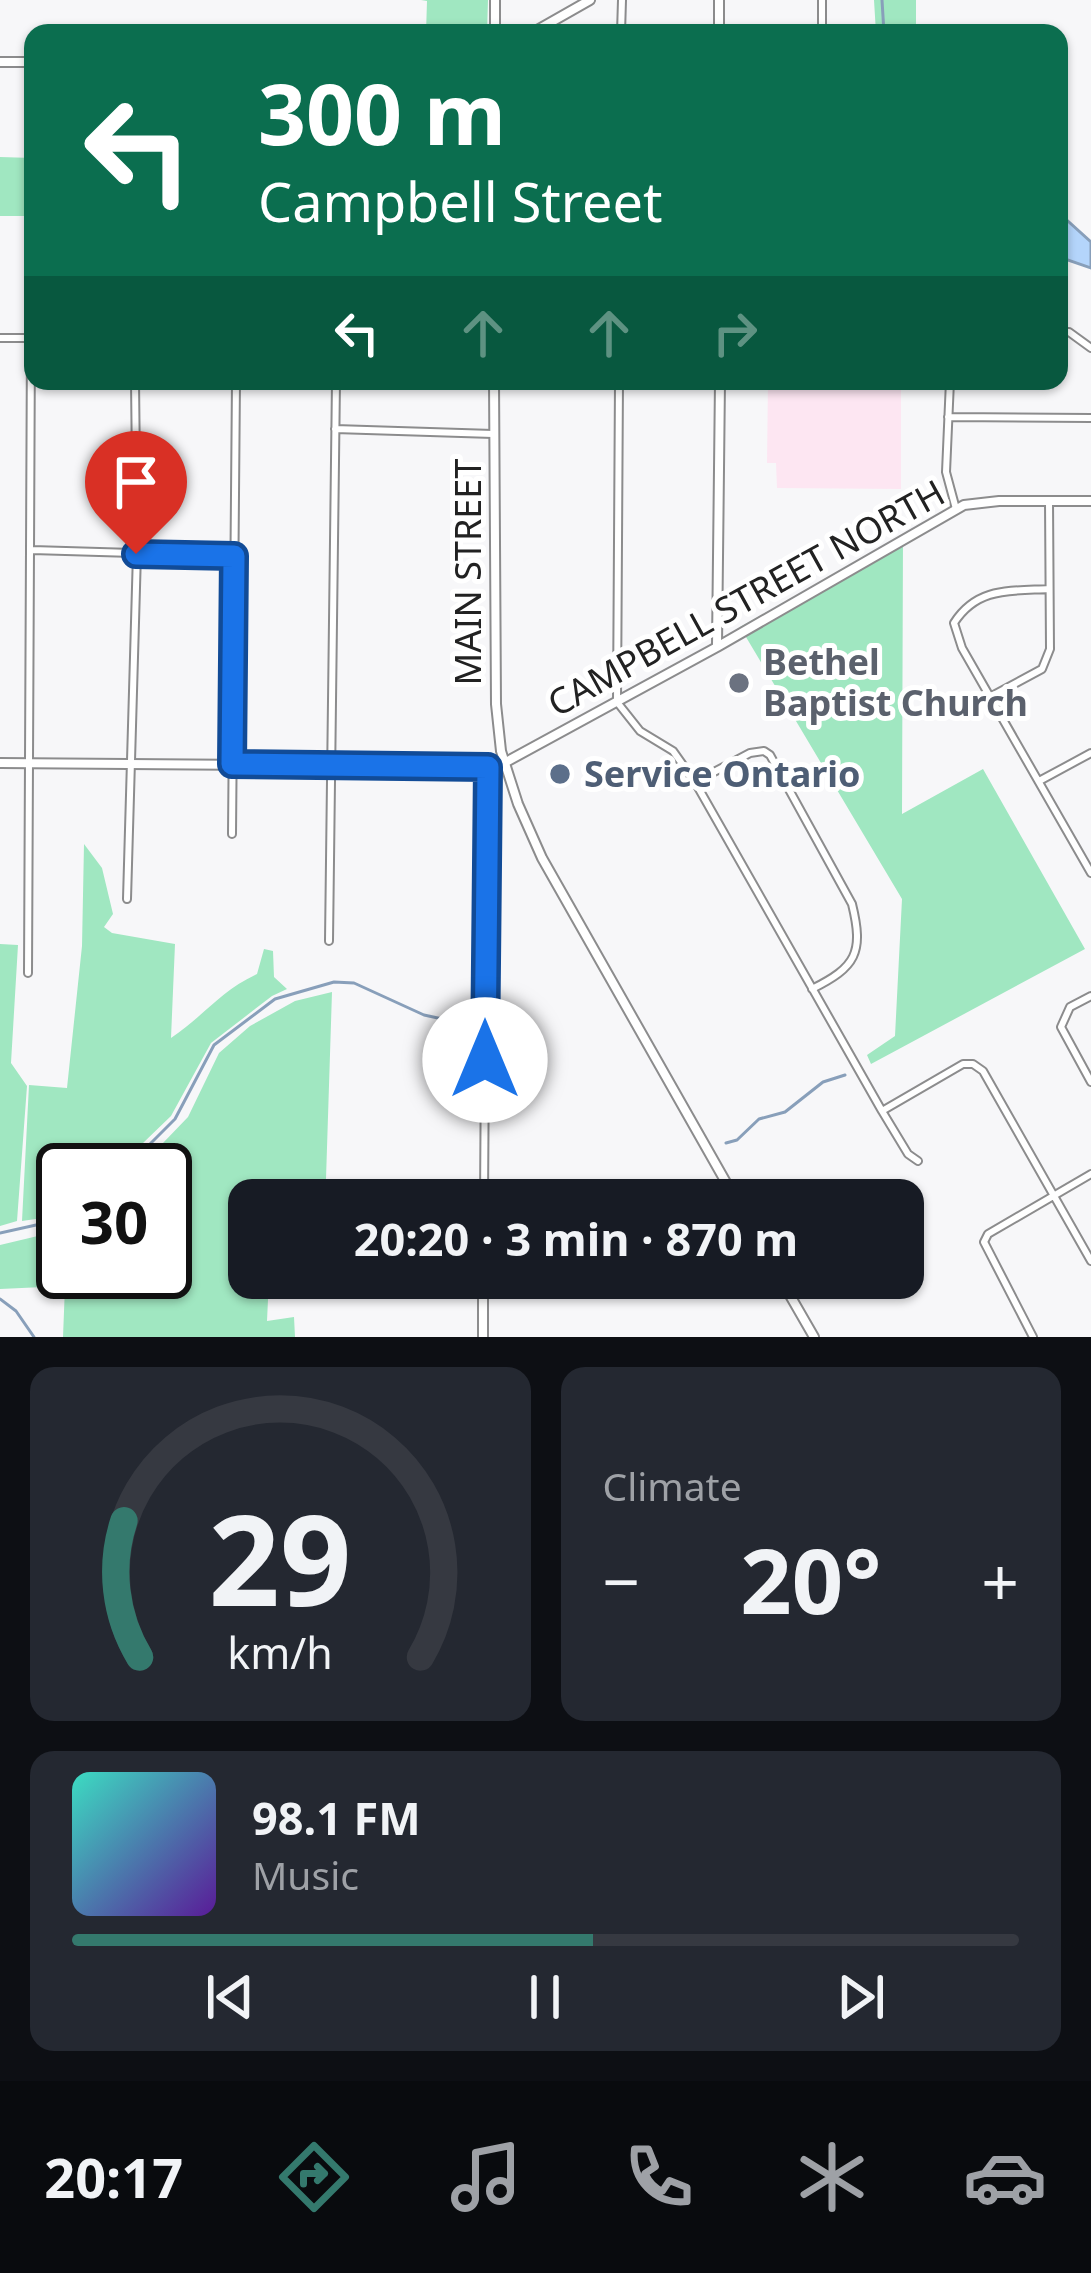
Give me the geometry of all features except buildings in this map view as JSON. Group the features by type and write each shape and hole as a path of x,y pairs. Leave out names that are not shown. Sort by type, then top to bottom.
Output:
{"street":[{"path":"548,24 590,0"},
{"path":"28,973 32,390"},
{"path":"127,899 135,390"},
{"path":"232,835 236,390"},
{"path":"328,941 336,390"},
{"name":"MAIN STREET","path":"494,390 493,673 506,762 518,804 542,858 724,1179"},
{"path":"619,390 617,702 640,731 674,752 695,782 882,1111 908,1154 918,1161"},
{"path":"717,647 720,390"},
{"path":"950,390 946,472 956,509"},
{"path":"948,417 1091,418"},
{"path":"335,429 494,434"},
{"name":"CAMPBELL STREET NORTH","path":"0,763 488,767 506,762 717,647 956,509 999,501 1091,501"},
{"path":"990,697 1042,669 1050,649 1049,501"},
{"path":"32,550 234,556"},
{"path":"1049,589 988,592 965,604 954,623 962,648 1091,873"},
{"path":"695,782 751,752 770,755 852,904 857,927 850,965 812,989"},
{"path":"1040,781 1091,754"},
{"path":"484,1179 488,767"},
{"path":"1091,996 1070,1007 1060,1027 1091,1082"},
{"path":"882,1111 963,1064 983,1071 1091,1261"},
{"path":"1034,1337 983,1242 988,1234 1091,1174"},
{"path":"483,1299 483,1337"},
{"path":"792,1299 814,1337"}],"shaded area":[{"path":"768,390 901,390 901,489 777,488 776,463 767,463"}],"green space":[{"path":"421,0 488,0 487,24 426,24 427,1"},
{"path":"874,0 916,0 916,24 875,24"},
{"path":"0,157 24,158 24,216 0,216"},
{"path":"903,537 902,814 983,769 1085,949 871,1064 867,1055 895,1036 902,899 740,627"},
{"path":"84,844 102,868 113,914 104,927 112,933 175,944 171,1038 257,974 264,949 273,951 274,977 287,989 211,1043 171,1116 143,1143 36,1143 36,1219 22,1221 29,1085 67,1088 82,946"},
{"path":"0,944 18,945 11,1063 27,1086 17,1221 0,1226"},
{"path":"332,992 326,1179 228,1179 228,1299 268,1299 267,1321 294,1317 295,1337 63,1337 64,1299 192,1299 192,1143 163,1143 188,1117 219,1053 250,1026 295,1001"},
{"path":"36,1236 36,1287 0,1289 0,1245"}],"water":[{"path":"1068,221 1091,242 1091,268 1068,260"}],"waterway":[{"path":"882,0 883,24"},
{"path":"151,1143 175,1119 214,1045 275,999 334,982 354,983 424,1015 475,1026 477,1047"},
{"path":"726,1143 737,1140 759,1119 785,1112 823,1082 845,1075"},
{"path":"0,1233 36,1225"},
{"path":"0,1299 16,1311 34,1337"}],"place":[{"name":"Bethel Baptist Church","path":"739,683"},
{"name":"Service Ontario","path":"560,774"}],"route":[{"path":"136,554 234,556 232,764 488,767 485,1060"}]}
